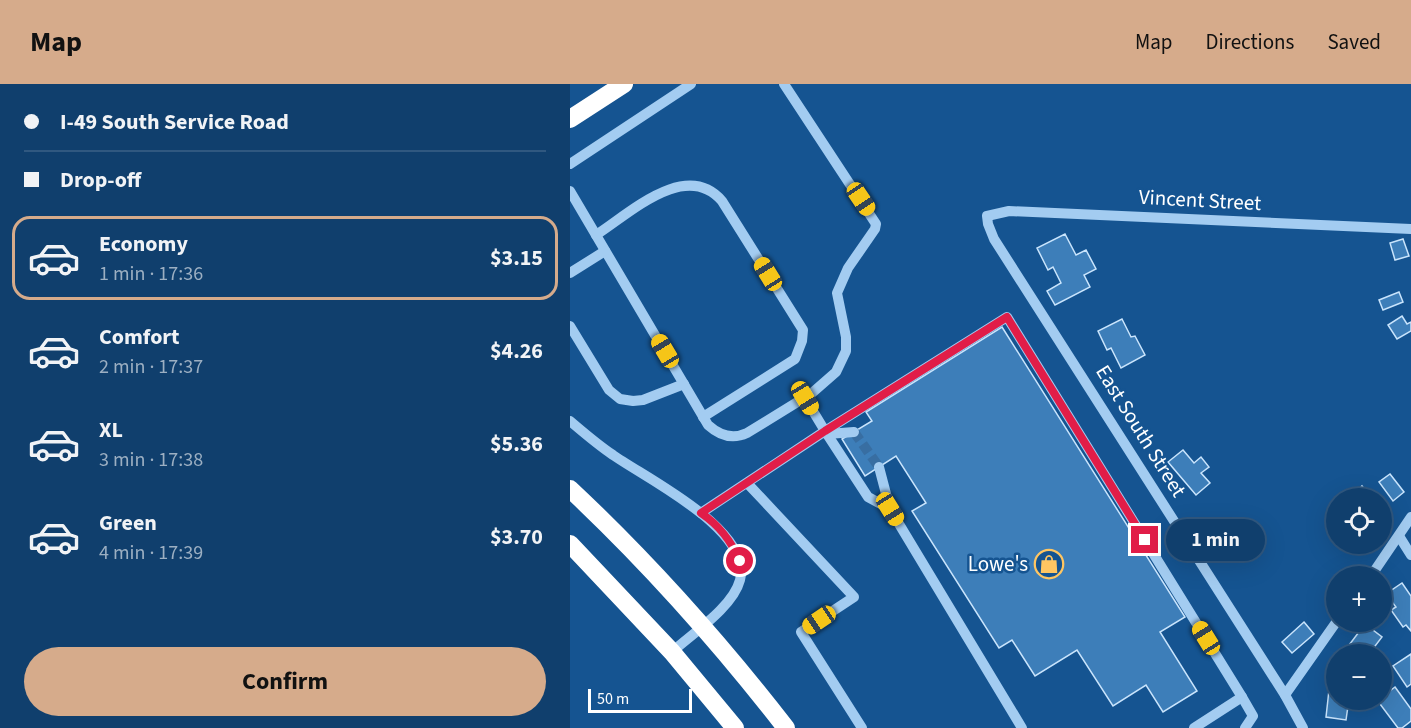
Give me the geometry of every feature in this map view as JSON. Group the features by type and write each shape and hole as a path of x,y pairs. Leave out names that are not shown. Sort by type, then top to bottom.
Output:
{"highway":[{"path":"570,119 624,84"},
{"path":"570,489 643,560 702,625 742,671 786,728"},
{"path":"573,550 672,652 735,728"}],"street":[{"path":"570,164 691,84"},
{"path":"570,191 703,417 721,434 739,437 805,398 826,383 836,372 846,351 846,337 837,293 876,224 784,84"},
{"path":"596,236 652,198 676,186 695,185 716,193 803,330 795,358 703,417"},
{"name":"Vincent Street","path":"987,216 1008,212 1411,229"},
{"name":"East South Street","path":"987,216 994,239 1285,695 1303,728"},
{"path":"570,273 605,251"},
{"path":"701,513 1007,317 1242,697 1253,716 1245,728"},
{"path":"570,326 609,390 620,399 643,400 684,384"},
{"path":"805,398 868,497 890,509"},
{"path":"570,421 612,455 701,513 723,532 740,561 741,578 734,594 723,607 672,652"},
{"path":"826,433 854,432"},
{"path":"879,467 890,509 1022,728"},
{"path":"748,484 854,597 801,632 862,728"},
{"path":"1378,566 1411,517"},
{"path":"1399,536 1411,555"},
{"path":"1285,695 1329,632"},
{"path":"1194,728 1242,697"}],"building":[{"path":"1065,234 1076,255 1086,250 1096,269 1084,275 1090,287 1055,305 1047,291 1061,283 1053,267 1048,270 1037,248"},
{"path":"1403,239 1409,256 1395,260 1390,243"},
{"path":"1399,292 1403,302 1383,310 1379,300"},
{"path":"1402,316 1407,324 1411,322 1411,331 1397,339 1388,325"},
{"path":"1122,319 1131,337 1135,336 1145,355 1121,368 1111,348 1107,350 1098,331"},
{"name":"Lowe's","path":"1002,327 1185,617 1160,632 1197,691 1163,712 1146,685 1113,706 1077,650 1035,676 1012,640 999,648 912,511 926,503 896,456 865,476 842,439 872,421 866,412"},
{"path":"1183,450 1194,463 1201,457 1209,467 1201,473 1210,483 1196,495 1168,462"},
{"path":"1390,474 1404,492 1393,501 1392,488 1383,488 1379,482"},
{"path":"1402,583 1411,596 1411,631 1406,625 1403,627 1392,611 1396,607 1392,602 1392,590"},
{"path":"1304,622 1314,634 1292,653 1282,642"},
{"path":"1359,632 1375,632 1382,637 1377,644 1350,644"},
{"path":"1411,654 1411,684 1407,687 1393,666"},
{"path":"1395,687 1411,709 1411,721 1402,728 1398,728 1384,710 1392,710 1392,689"},
{"path":"1327,710 1347,710 1346,720 1326,717"}],"tunnel":[{"path":"854,432 879,467"}],"place":[{"name":"Lowe's","path":"1049,564"}],"route":[{"path":"740,561 723,532 701,513 825,431 1007,317 1145,540"}]}
